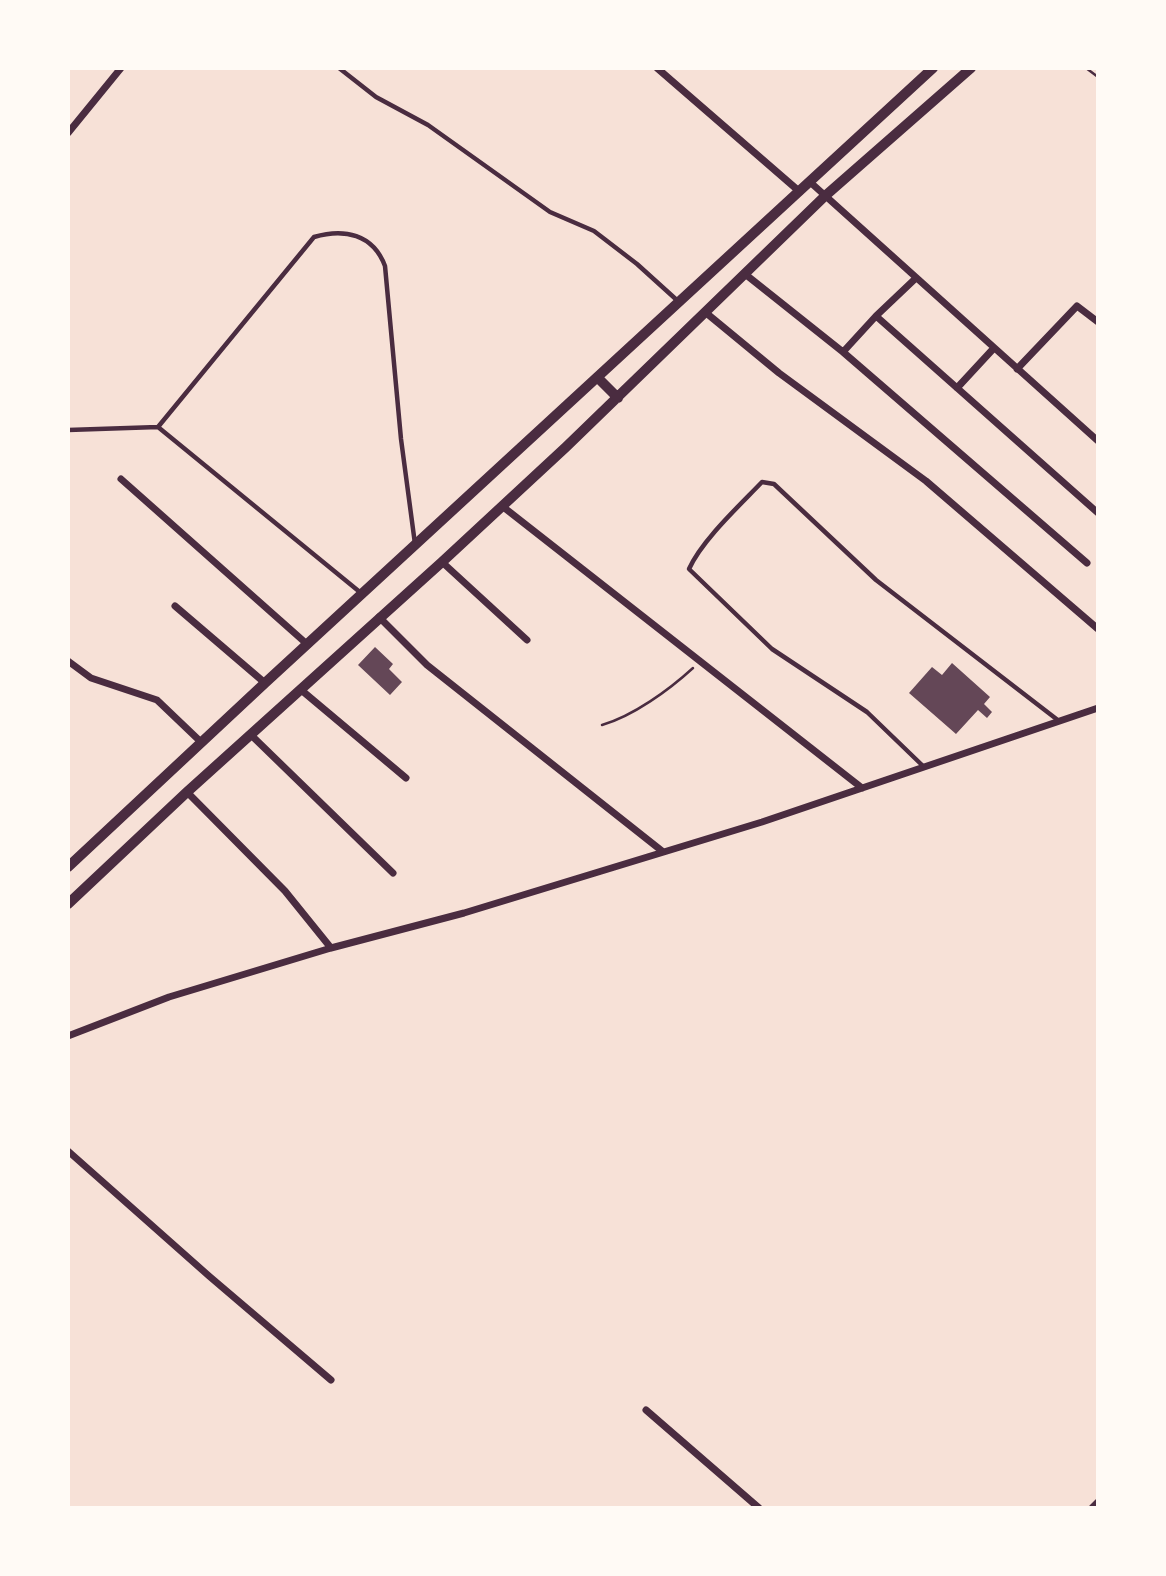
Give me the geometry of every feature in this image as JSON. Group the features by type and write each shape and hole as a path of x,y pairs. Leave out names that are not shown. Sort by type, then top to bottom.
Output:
{"street":[{"path":"68,133 121,68"},
{"path":"657,68 800,192"},
{"path":"68,867 265,682 933,68"},
{"path":"68,904 618,398 825,196 971,68"},
{"path":"810,182 1098,441"},
{"path":"745,274 842,352 1087,563"},
{"path":"842,352 916,278"},
{"path":"1017,369 1077,306 1098,322"},
{"path":"705,313 779,373 926,481 1098,629"},
{"path":"876,316 1098,513"},
{"path":"957,388 994,348"},
{"path":"598,378 618,398"},
{"path":"121,479 308,645"},
{"path":"502,506 862,788"},
{"path":"442,562 527,640"},
{"path":"174,606 265,682"},
{"path":"379,617 427,665 662,851"},
{"path":"68,661 91,678 157,700 202,743"},
{"path":"300,689 406,778"},
{"path":"68,1036 169,996 331,948 464,913 762,822 1098,708"},
{"path":"250,734 393,873"},
{"path":"187,792 285,891 331,948"},
{"path":"68,1151 331,1380"},
{"path":"646,1410 759,1508"},
{"path":"1092,1508 1098,1502"}],"lane":[{"path":"340,68 376,97 428,125 550,212 594,231 637,264 679,303"},
{"path":"158,427 314,237 327,233 342,234 366,241 376,247 385,266 401,439 416,545"},
{"path":"68,430 158,427 363,594"},
{"path":"924,767 867,712 772,649 689,569 728,518 762,482 774,484 876,580 1059,721"}],"path":[{"path":"1086,68 1098,77"},
{"path":"602,725 661,695 701,661"}],"building":[{"path":"375,647 393,664 389,669 402,682 390,695 358,665"},
{"path":"952,663 990,697 984,704 992,712 987,718 978,710 956,734 909,693 932,667 942,675"}]}
